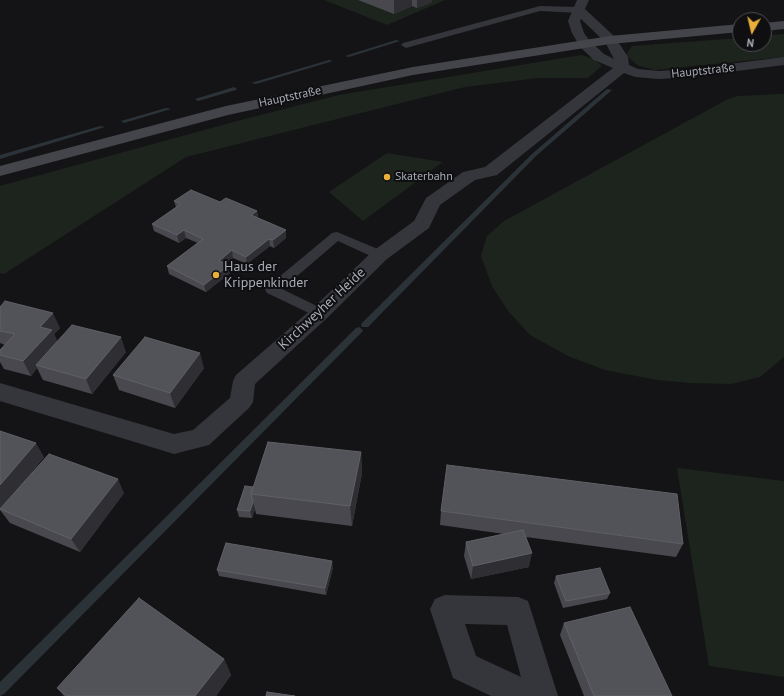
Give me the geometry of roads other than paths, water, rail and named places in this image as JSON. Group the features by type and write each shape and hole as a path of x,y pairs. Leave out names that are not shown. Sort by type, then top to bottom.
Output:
{"main road":[{"path":"772,26 784,25"},
{"name":"Hauptstraße","path":"0,171 226,111 413,71 610,40 732,29"}],"street":[{"path":"585,44 578,33 574,21 581,5 610,40 621,56 622,68"},
{"name":"Hauptstraße","path":"585,44 599,57 635,73 659,75 784,62"},
{"name":"Kirchweyher Heide","path":"0,392 174,444 200,438 241,402 244,380 322,312 380,255 422,224 432,202 469,176 491,171 622,68"},
{"path":"526,696 464,667 445,609 518,611 542,696"}],"lane":[{"path":"406,45 540,8 581,5"},
{"path":"322,312 272,290 337,236 380,255"}],"waterway":[{"path":"347,56 398,41"},
{"path":"254,83 331,61"},
{"path":"198,99 234,89"},
{"path":"365,325 534,155 609,90"},
{"path":"124,121 168,109"},
{"path":"0,157 102,127"},
{"path":"0,690 359,330"}],"place":[{"name":"Skaterbahn","path":"387,177"},
{"name":"Haus der Krippenkinder","path":"216,275"}]}
